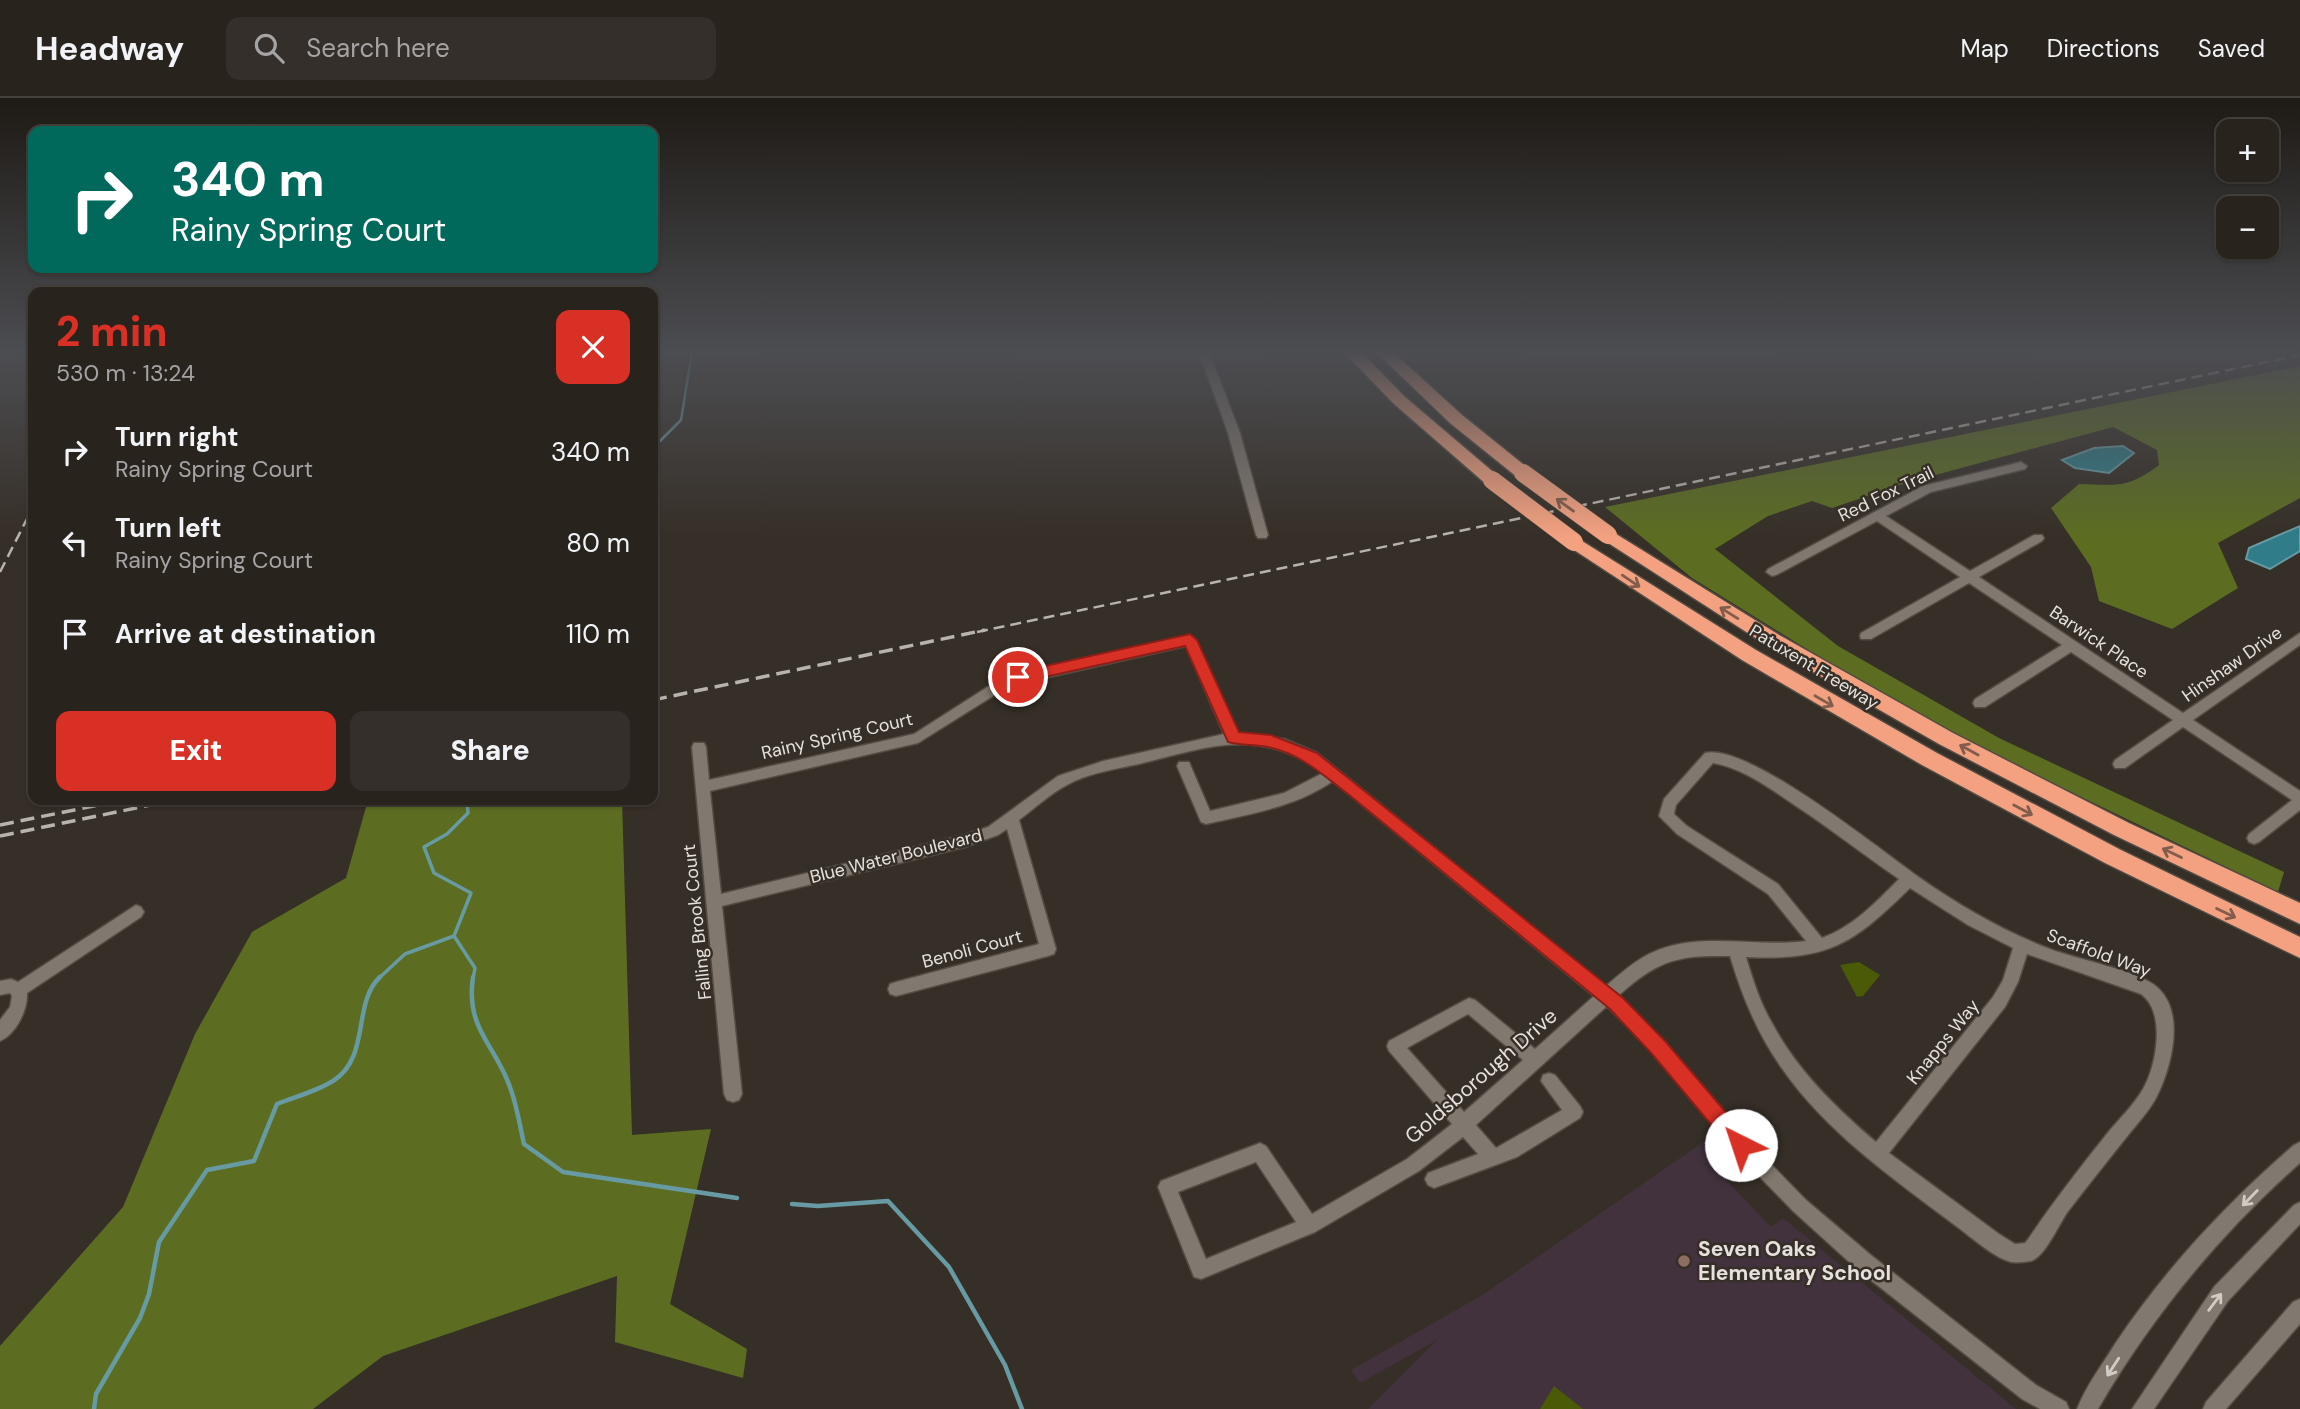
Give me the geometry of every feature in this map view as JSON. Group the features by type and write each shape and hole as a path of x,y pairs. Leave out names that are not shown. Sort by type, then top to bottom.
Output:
{"highway":[{"path":"1407,413 1464,457"},
{"name":"Patuxent Freeway","path":"1414,413 1492,480 1574,542 1722,640 1865,724 2079,840 2300,948"},
{"name":"Patuxent Freeway","path":"1450,413 1519,470 1608,535 1734,616 1884,703 2094,815 2300,914"},
{"path":"1464,413 1519,470"}],"street":[{"path":"1227,413 1262,535"},
{"name":"Red Fox Trail","path":"1772,572 1927,489 2021,466"},
{"name":"Barwick Place","path":"1878,516 2300,800"},
{"path":"1866,636 2038,538"},
{"name":"Hinshaw Drive","path":"2120,764 2300,638"},
{"name":"Rainy Spring Court","path":"703,787 918,738 1005,682 1190,640 1233,738"},
{"path":"1980,703 2072,645"},
{"name":"Blue Water Boulevard","path":"714,902 965,841 993,831 1050,788 1082,773 1233,738 1284,744 1312,757 1333,773 1607,995 1658,1047 1741,1145 1800,1206 1865,1263 2029,1392 2059,1409"},
{"name":"Falling Brook Court","path":"699,747 733,1094"},
{"name":"Scaffold Way","path":"1736,951 1759,1015 1789,1064 1840,1122 1877,1154 1992,1241 2004,1248 2021,1253 2029,1252 2059,1208 2138,1111 2157,1079 2164,1048 2161,1006 2157,999 2141,985 2064,962 2022,945 1954,909 1783,789 1734,761 1717,756 1704,761 1669,803 1666,816 1682,830 1773,889 1819,946"},
{"path":"1185,766 1206,818 1295,797 1311,790 1333,773"},
{"path":"2254,838 2300,800"},
{"name":"Benoli Court","path":"897,989 1048,949 1012,819"},
{"name":"Goldsborough Drive","path":"1308,1226 1260,1152 1167,1188 1201,1270 1308,1226 1413,1165 1462,1126 1643,964 1667,952 1691,949 1778,953 1819,946 1853,932 1909,879"},
{"path":"19,990 136,912"},
{"name":"Knapps Way","path":"1877,1154 1999,1002 2010,982 2022,945"},
{"path":"0,988 11,986 19,990 21,998 18,1009 0,1033"},
{"path":"1493,1158 1462,1126 1395,1046 1469,1005 1535,1059"},
{"path":"1434,1179 1511,1151 1574,1112 1549,1081"},
{"path":"2087,1409 2141,1325 2199,1249 2271,1176 2300,1151"},
{"path":"2142,1409 2221,1294 2300,1211"},
{"path":"2213,1409 2300,1309"},
{"name":"Blue Water Boulevard","path":"2029,1392 2044,1409"}],"shaded area":[{"name":"Seven Oaks Elementary School","path":"1709,1138 1736,1169 1724,1178 1771,1227 1783,1218 2016,1409 1368,1409 1437,1340 1360,1383 1351,1370 1484,1294"}],"green space":[{"path":"2067,413 2300,413 2300,498 2218,543 2238,588 2172,629 2099,601 2091,567 2051,508 2079,484 2130,482 2159,465 2157,450 2113,427 1906,483 1832,508 1812,501 1768,516 1715,549 1838,646 1999,738 2284,872 2278,892 1992,754 1818,656 1692,578 1605,507"},
{"path":"367,805 622,805 632,1135 711,1129 670,1304 747,1349 743,1378 615,1342 617,1276 383,1356 313,1409 0,1409 0,1346 123,1207 195,1034 252,932 346,878"},
{"path":"1859,962 1880,975 1863,996 1857,997 1840,965"},
{"path":"1554,1386 1583,1409 1540,1409"}],"water":[{"path":"2123,446 2134,453 2109,473 2075,468 2062,460 2094,448"},
{"path":"2300,526 2300,551 2270,569 2246,559 2249,548"}],"waterway":[{"path":"658,443 681,420 682,413"},
{"path":"454,936 471,893 434,873 424,847 447,834 468,813 467,805"},
{"path":"380,977 405,954 454,936"},
{"path":"454,936 475,968 473,979"},
{"path":"94,1409 96,1394 140,1318 149,1294 159,1242 207,1170 254,1161 277,1104 327,1085 345,1071 357,1044 366,1001 380,977"},
{"path":"473,977 474,1011 511,1090 524,1144 563,1172 737,1198"},
{"path":"792,1204 818,1206 888,1201 949,1267 1005,1365 1022,1409"}],"railway":[{"path":"977,632 2022,413"},
{"path":"0,572 28,517"},
{"path":"658,699 985,630"},
{"path":"0,825 98,805"},
{"path":"0,836 151,805"}],"place":[{"name":"Seven Oaks Elementary School","path":"1684,1261"}],"route":[{"path":"1018,677 1190,640 1233,738 1271,741 1298,750 1312,757 1354,790 1616,1003 1658,1047 1741,1145"}]}
